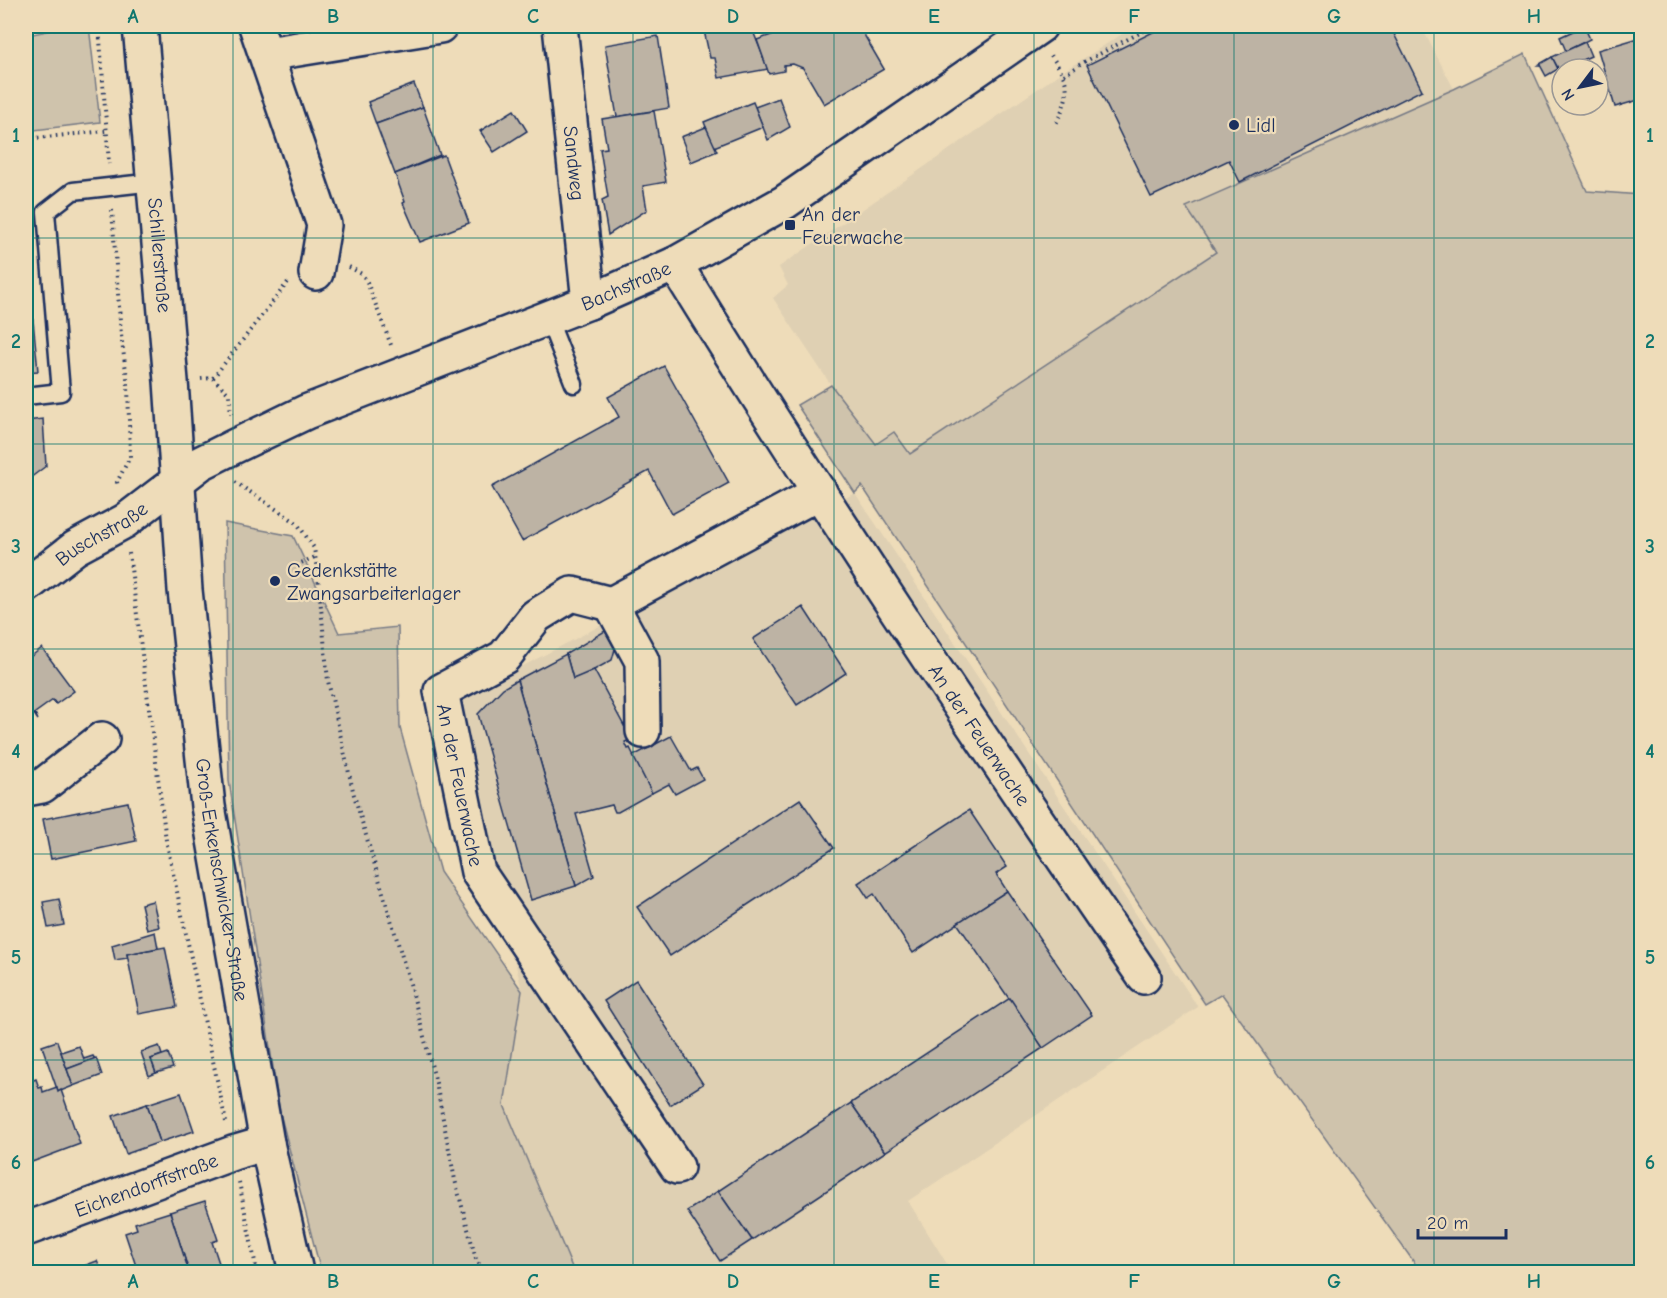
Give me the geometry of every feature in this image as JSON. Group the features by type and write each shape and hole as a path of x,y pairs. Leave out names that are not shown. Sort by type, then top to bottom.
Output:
{"street":[{"name":"Schillerstraße","path":"140,26 178,483"},
{"path":"318,262 324,225 261,40 440,26"},
{"name":"Sandweg","path":"560,26 589,302"},
{"name":"Bachstraße","path":"178,483 201,463 306,412 589,302 675,264 785,202 1045,39"},
{"name":"An der Feuerwache","path":"675,264 756,396 1014,788 1144,976"},
{"name":"Buschstraße","path":"26,586 75,549 125,521 178,483"},
{"name":"Groß-Erkenschwicker-Straße","path":"178,483 185,590 208,806 267,1143 296,1272"},
{"path":"643,731 642,661 611,604 820,492"},
{"name":"An der Feuerwache","path":"611,604 572,594 536,616 504,657 441,691 478,872 678,1167"},
{"path":"26,789 42,786 102,739"},
{"name":"Eichendorffstraße","path":"26,1229 233,1153 267,1143"}],"lane":[{"path":"26,396 61,392 46,212 72,191 154,182"},
{"path":"548,318 574,384"}],"path":[{"path":"99,26 121,335 128,385 130,457 117,482 125,521 166,840 257,1272"},
{"path":"1064,75 1153,26"},
{"path":"1045,39 1064,75 1068,98 1056,124"},
{"path":"26,138 106,131"},
{"path":"213,378 286,282 318,262 362,274 401,374"},
{"path":"235,482 297,523 314,548 328,681 354,795 411,987 436,1083 455,1180 476,1259 484,1272"},
{"path":"296,565 315,557"}],"shaded area":[{"path":"26,26 33,34 71,26 89,26 100,122 26,131"},
{"path":"1135,26 1421,26 1454,89 1186,207 1216,252 910,454 876,444 831,385 773,298 788,285 779,267 1062,72"},
{"path":"1525,54 1550,109 1550,117 1554,117 1587,191 1641,195 1641,1272 1421,1272 1222,994 1205,1004 862,486 855,493 797,405 831,385 876,444 894,432 910,454 1216,252 1186,207 1454,89"},
{"path":"855,493 1198,1007 908,1201 952,1272 574,1272 504,1105 522,991 454,702"},
{"path":"225,523 293,536 339,633 398,627 400,728 440,872 522,991 504,1105 574,1272 321,1272 280,1113 229,781"}],"building":[{"path":"703,26 751,26 768,69 719,78 715,58 710,58"},
{"path":"779,26 859,26 884,69 824,104 803,68 793,64 784,65 784,71 769,74 757,40 780,32"},
{"path":"922,26 938,26 926,33"},
{"path":"938,26 958,26 943,34"},
{"name":"Lidl","path":"1165,26 1390,26 1422,90 1240,182 1229,160 1151,197 1087,65"},
{"path":"1584,26 1590,39 1566,51 1560,37"},
{"path":"658,36 669,108 617,117 605,45"},
{"path":"1642,37 1642,99 1615,107 1610,90 1610,57 1600,57 1598,50"},
{"path":"1585,42 1591,56 1589,57 1552,57"},
{"path":"1550,58 1550,74 1546,76 1538,65"},
{"path":"414,84 423,107 376,124 368,102"},
{"path":"779,98 790,127 768,140 755,107"},
{"path":"753,102 763,127 714,147 704,122"},
{"path":"423,107 440,155 395,174 376,124"},
{"path":"514,110 527,131 494,152 480,131"},
{"path":"654,111 666,182 643,186 647,210 608,235 602,200 608,197 600,149 607,148 602,119"},
{"path":"706,127 717,151 691,162 681,137"},
{"path":"444,155 469,223 420,242 403,203 405,202 395,174"},
{"path":"26,249 38,371 26,372"},
{"path":"664,366 729,483 672,514 649,471 522,541 492,487 619,417 608,397"},
{"path":"43,419 46,466 26,481 26,421"},
{"path":"803,607 846,673 797,705 753,639"},
{"path":"605,631 615,649 612,660 573,679 566,654"},
{"path":"42,648 74,691 56,704 53,700 35,713 38,720 34,714 26,720 26,660"},
{"path":"566,654 573,679 594,670 631,739 625,742 652,793 618,812 615,812 612,805 576,814 594,876 576,886 517,680"},
{"path":"517,680 576,886 531,900 478,714 503,688"},
{"path":"671,736 691,771 697,768 703,779 675,794 669,784 652,793 633,756"},
{"path":"800,799 834,848 670,956 637,907"},
{"path":"128,802 136,841 51,859 43,819"},
{"path":"969,810 1007,867 996,874 1007,891 913,953 874,894 868,898 858,883"},
{"path":"1007,891 1092,1015 1043,1048 957,923"},
{"path":"59,899 64,925 48,928 43,902"},
{"path":"153,901 159,927 147,930 141,904"},
{"path":"155,932 158,948 127,954 128,958 115,960 112,945"},
{"path":"165,947 177,1007 139,1014 127,954"},
{"path":"636,980 703,1084 670,1105 604,1001"},
{"path":"1010,998 1043,1048 885,1152 851,1103"},
{"path":"57,1041 73,1086 58,1092 42,1046"},
{"path":"79,1046 84,1059 93,1056 95,1059 67,1069 61,1052"},
{"path":"159,1046 162,1055 151,1059 156,1073 149,1076 141,1052"},
{"path":"168,1053 173,1068 156,1073 151,1059"},
{"path":"96,1058 102,1075 73,1086 67,1069"},
{"path":"36,1079 43,1092 57,1087 58,1092 61,1090 80,1144 32,1162 26,1146 26,1083"},
{"path":"181,1093 194,1131 160,1142 147,1104"},
{"path":"851,1103 885,1152 752,1240 718,1191"},
{"path":"147,1104 160,1142 126,1154 113,1116"},
{"path":"718,1191 752,1240 720,1261 687,1211"},
{"path":"205,1201 218,1240 212,1242 222,1272 189,1272 170,1212"},
{"path":"170,1212 189,1272 138,1272 125,1233 137,1229 135,1223"},
{"path":"97,1261 102,1272 68,1272"}],"place":[{"name":"Lidl","path":"1234,125"},
{"name":"An der Feuerwache","path":"790,225"},
{"name":"Gedenkstätte Zwangsarbeiterlager","path":"275,581"}]}
